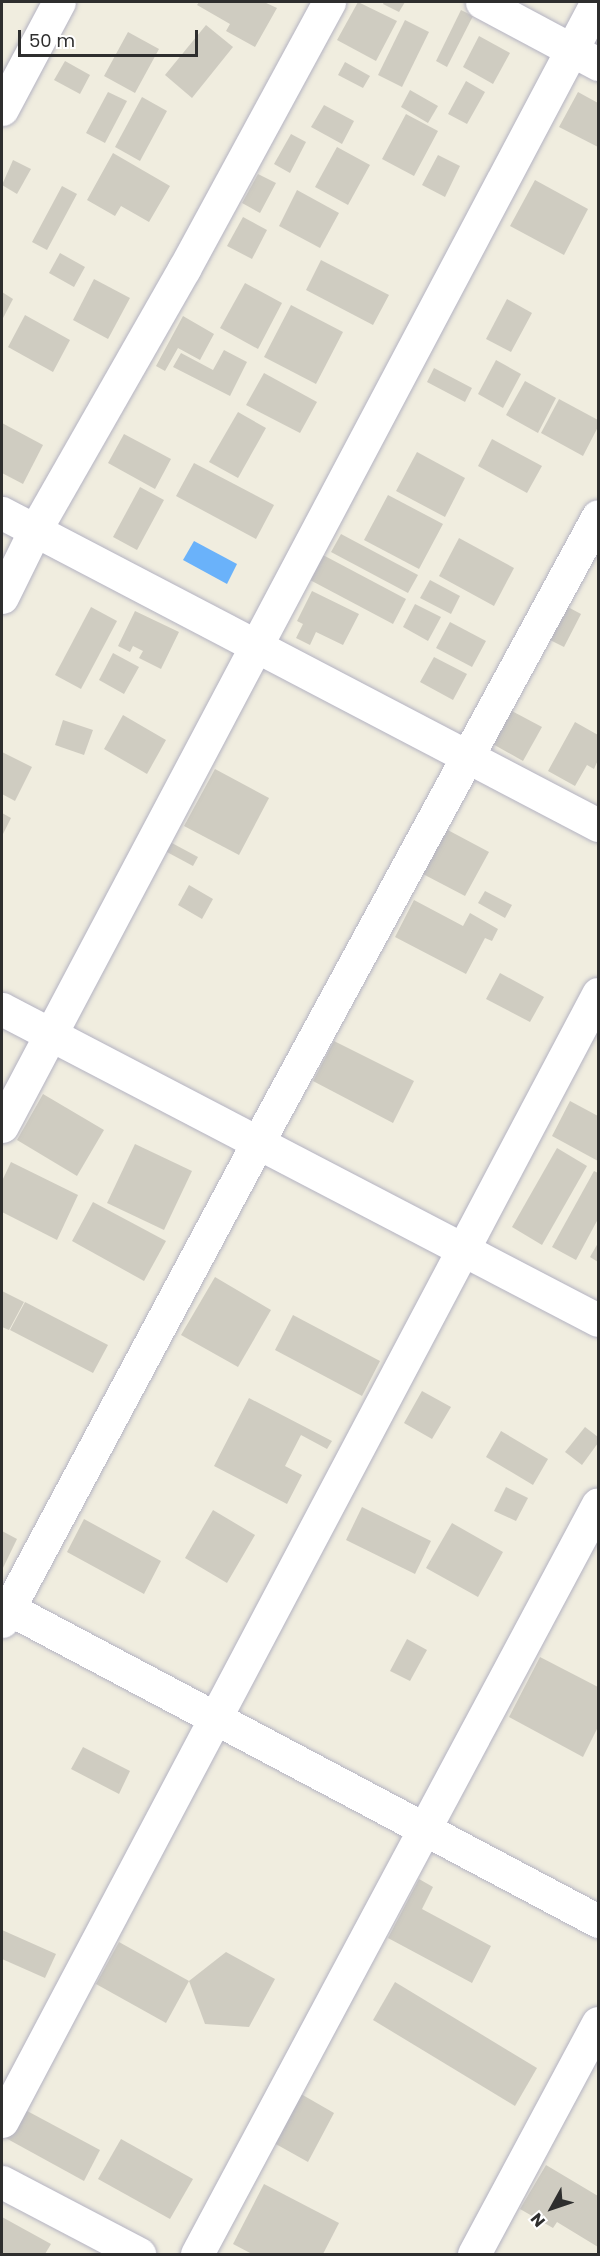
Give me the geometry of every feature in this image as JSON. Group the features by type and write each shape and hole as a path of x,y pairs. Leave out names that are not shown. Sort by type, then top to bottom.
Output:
{"street":[{"path":"2,109 59,2"},
{"path":"2,597 35,530 190,259 329,2"},
{"path":"482,2 585,57"},
{"path":"2,1126 256,645 585,57 597,2"},
{"path":"2,513 598,825"},
{"path":"598,516 4,1611 215,1718 598,1922"},
{"path":"2,2121 598,994"},
{"path":"2,1009 598,1320"},
{"path":"197,2254 598,1504"},
{"path":"474,2254 598,2023"},
{"path":"2,2182 139,2254"}],"water":[{"path":"194,541 237,564 227,584 183,560"}],"building":[{"path":"199,2 264,2 277,8 255,47 226,31 230,24 197,5"},
{"path":"358,2 397,21 376,61 337,40"},
{"path":"384,2 405,2 399,12 383,4"},
{"path":"461,10 473,16 447,67 436,61"},
{"path":"405,20 429,32 402,87 378,75"},
{"path":"206,25 233,47 192,98 165,75"},
{"path":"128,32 159,49 135,93 104,76"},
{"path":"479,36 510,53 493,84 463,67"},
{"path":"65,61 90,75 80,94 54,80"},
{"path":"345,62 370,76 363,88 338,75"},
{"path":"466,81 485,92 467,124 448,114"},
{"path":"410,90 438,106 428,123 401,107"},
{"path":"108,92 127,101 105,143 86,133"},
{"path":"578,92 598,103 598,147 559,127"},
{"path":"142,97 167,111 140,161 115,147"},
{"path":"324,105 354,121 342,144 311,127"},
{"path":"406,114 438,131 414,176 382,159"},
{"path":"291,134 306,142 290,173 274,164"},
{"path":"337,147 370,165 348,205 315,187"},
{"path":"113,153 170,186 149,222 121,206 115,216 87,200"},
{"path":"438,155 460,166 445,197 422,185"},
{"path":"13,160 31,169 17,194 2,185"},
{"path":"258,174 276,183 260,213 242,203"},
{"path":"535,180 588,209 564,255 510,226"},
{"path":"62,186 77,194 47,250 32,242"},
{"path":"297,190 339,213 320,248 279,226"},
{"path":"243,217 267,230 252,259 227,246"},
{"path":"60,253 85,267 74,287 49,273"},
{"path":"321,260 389,295 373,325 306,290"},
{"path":"94,279 130,298 108,339 73,320"},
{"path":"245,283 282,303 258,349 220,328"},
{"path":"2,292 13,299 2,320"},
{"path":"507,299 532,313 511,352 486,339"},
{"path":"291,305 343,332 316,384 264,357"},
{"path":"25,315 70,340 53,372 8,347"},
{"path":"183,316 214,334 200,360 178,348 165,371 156,366"},
{"path":"224,350 247,362 230,396 173,367 181,353 213,370"},
{"path":"496,360 521,374 503,408 478,394"},
{"path":"434,368 472,388 465,402 427,382"},
{"path":"264,373 317,402 300,433 246,405"},
{"path":"525,381 556,398 538,433 506,415"},
{"path":"559,399 598,420 598,427 583,456 541,433"},
{"path":"238,412 266,428 238,478 209,462"},
{"path":"2,423 43,445 23,484 2,473"},
{"path":"124,434 171,459 155,489 108,463"},
{"path":"492,439 542,466 527,493 478,466"},
{"path":"417,452 465,478 445,517 396,491"},
{"path":"194,463 274,505 256,539 176,496"},
{"path":"140,487 164,500 137,550 113,537"},
{"path":"388,495 443,524 419,569 364,540"},
{"path":"341,534 418,575 408,593 331,552"},
{"path":"459,538 514,568 494,606 439,576"},
{"path":"323,555 406,599 393,624 310,580"},
{"path":"430,580 460,596 451,614 420,598"},
{"path":"312,591 359,614 343,645 316,632 310,645 296,638 303,624 297,621"},
{"path":"415,604 441,617 428,641 403,627"},
{"path":"566,606 581,614 564,647 548,639"},
{"path":"91,607 117,621 81,689 55,675"},
{"path":"135,611 179,632 161,669 139,658 143,651 133,646 130,652 118,646"},
{"path":"450,622 486,641 472,667 436,648"},
{"path":"113,653 139,667 124,694 99,680"},
{"path":"434,657 467,674 453,700 420,682"},
{"path":"510,710 542,727 523,761 491,743"},
{"path":"123,715 166,740 147,774 104,749"},
{"path":"63,720 93,730 84,755 55,745"},
{"path":"575,722 598,735 598,760 594,769 587,765 575,786 548,771"},
{"path":"2,752 32,767 15,801 2,794"},
{"path":"215,769 269,798 239,855 184,826"},
{"path":"2,813 11,818 2,836"},
{"path":"444,828 489,852 465,896 421,873"},
{"path":"170,842 198,857 193,866 165,851"},
{"path":"189,885 213,899 202,919 178,905"},
{"path":"485,891 512,905 505,918 478,903"},
{"path":"414,900 463,926 470,913 498,929 492,941 485,938 466,974 395,937"},
{"path":"500,973 544,997 530,1022 486,999"},
{"path":"334,1041 414,1081 393,1123 313,1081"},
{"path":"43,1094 104,1130 77,1176 17,1140"},
{"path":"570,1101 598,1116 598,1161 552,1136"},
{"path":"135,1144 192,1171 164,1230 107,1203"},
{"path":"557,1148 587,1166 542,1245 512,1227"},
{"path":"11,1162 78,1195 57,1240 2,1212 2,1181"},
{"path":"594,1171 598,1173 598,1219 576,1260 552,1247"},
{"path":"93,1202 166,1241 144,1281 72,1241"},
{"path":"598,1243 598,1262 590,1257"},
{"path":"215,1277 271,1310 238,1367 181,1335"},
{"path":"2,1291 24,1302 9,1330 2,1327"},
{"path":"25,1302 108,1345 93,1373 10,1330"},
{"path":"293,1315 380,1361 362,1396 275,1350"},
{"path":"422,1391 451,1407 432,1439 404,1423"},
{"path":"249,1398 332,1441 327,1449 301,1435 285,1466 302,1475 287,1504 214,1466"},
{"path":"585,1427 598,1437 598,1443 582,1465 565,1452"},
{"path":"501,1431 548,1459 533,1485 486,1457"},
{"path":"506,1487 528,1498 516,1521 494,1511"},
{"path":"362,1507 431,1541 415,1574 346,1540"},
{"path":"213,1510 255,1535 227,1583 185,1558"},
{"path":"84,1519 161,1561 144,1594 67,1552"},
{"path":"452,1523 503,1552 478,1597 426,1568"},
{"path":"2,1531 17,1539 2,1570"},
{"path":"407,1639 427,1650 410,1681 390,1671"},
{"path":"540,1657 598,1687 598,1727 583,1757 509,1717"},
{"path":"83,1747 130,1771 119,1794 71,1769"},
{"path":"419,1879 433,1887 422,1909 491,1946 472,1983 388,1938"},
{"path":"2,1930 56,1954 45,1978 2,1959"},
{"path":"119,1942 189,1981 166,2023 96,1984"},
{"path":"226,1952 275,1979 249,2027 205,2024 189,1981"},
{"path":"395,1982 537,2068 515,2106 373,2020"},
{"path":"301,2094 334,2113 308,2162 274,2143"},
{"path":"16,2105 100,2150 84,2181 2,2136"},
{"path":"121,2139 193,2179 170,2219 98,2179"},
{"path":"546,2165 598,2196 598,2247 557,2222 553,2228 520,2209"},
{"path":"264,2184 339,2223 323,2254 252,2254 233,2244"},
{"path":"2,2217 51,2244 45,2254 2,2254"}]}
